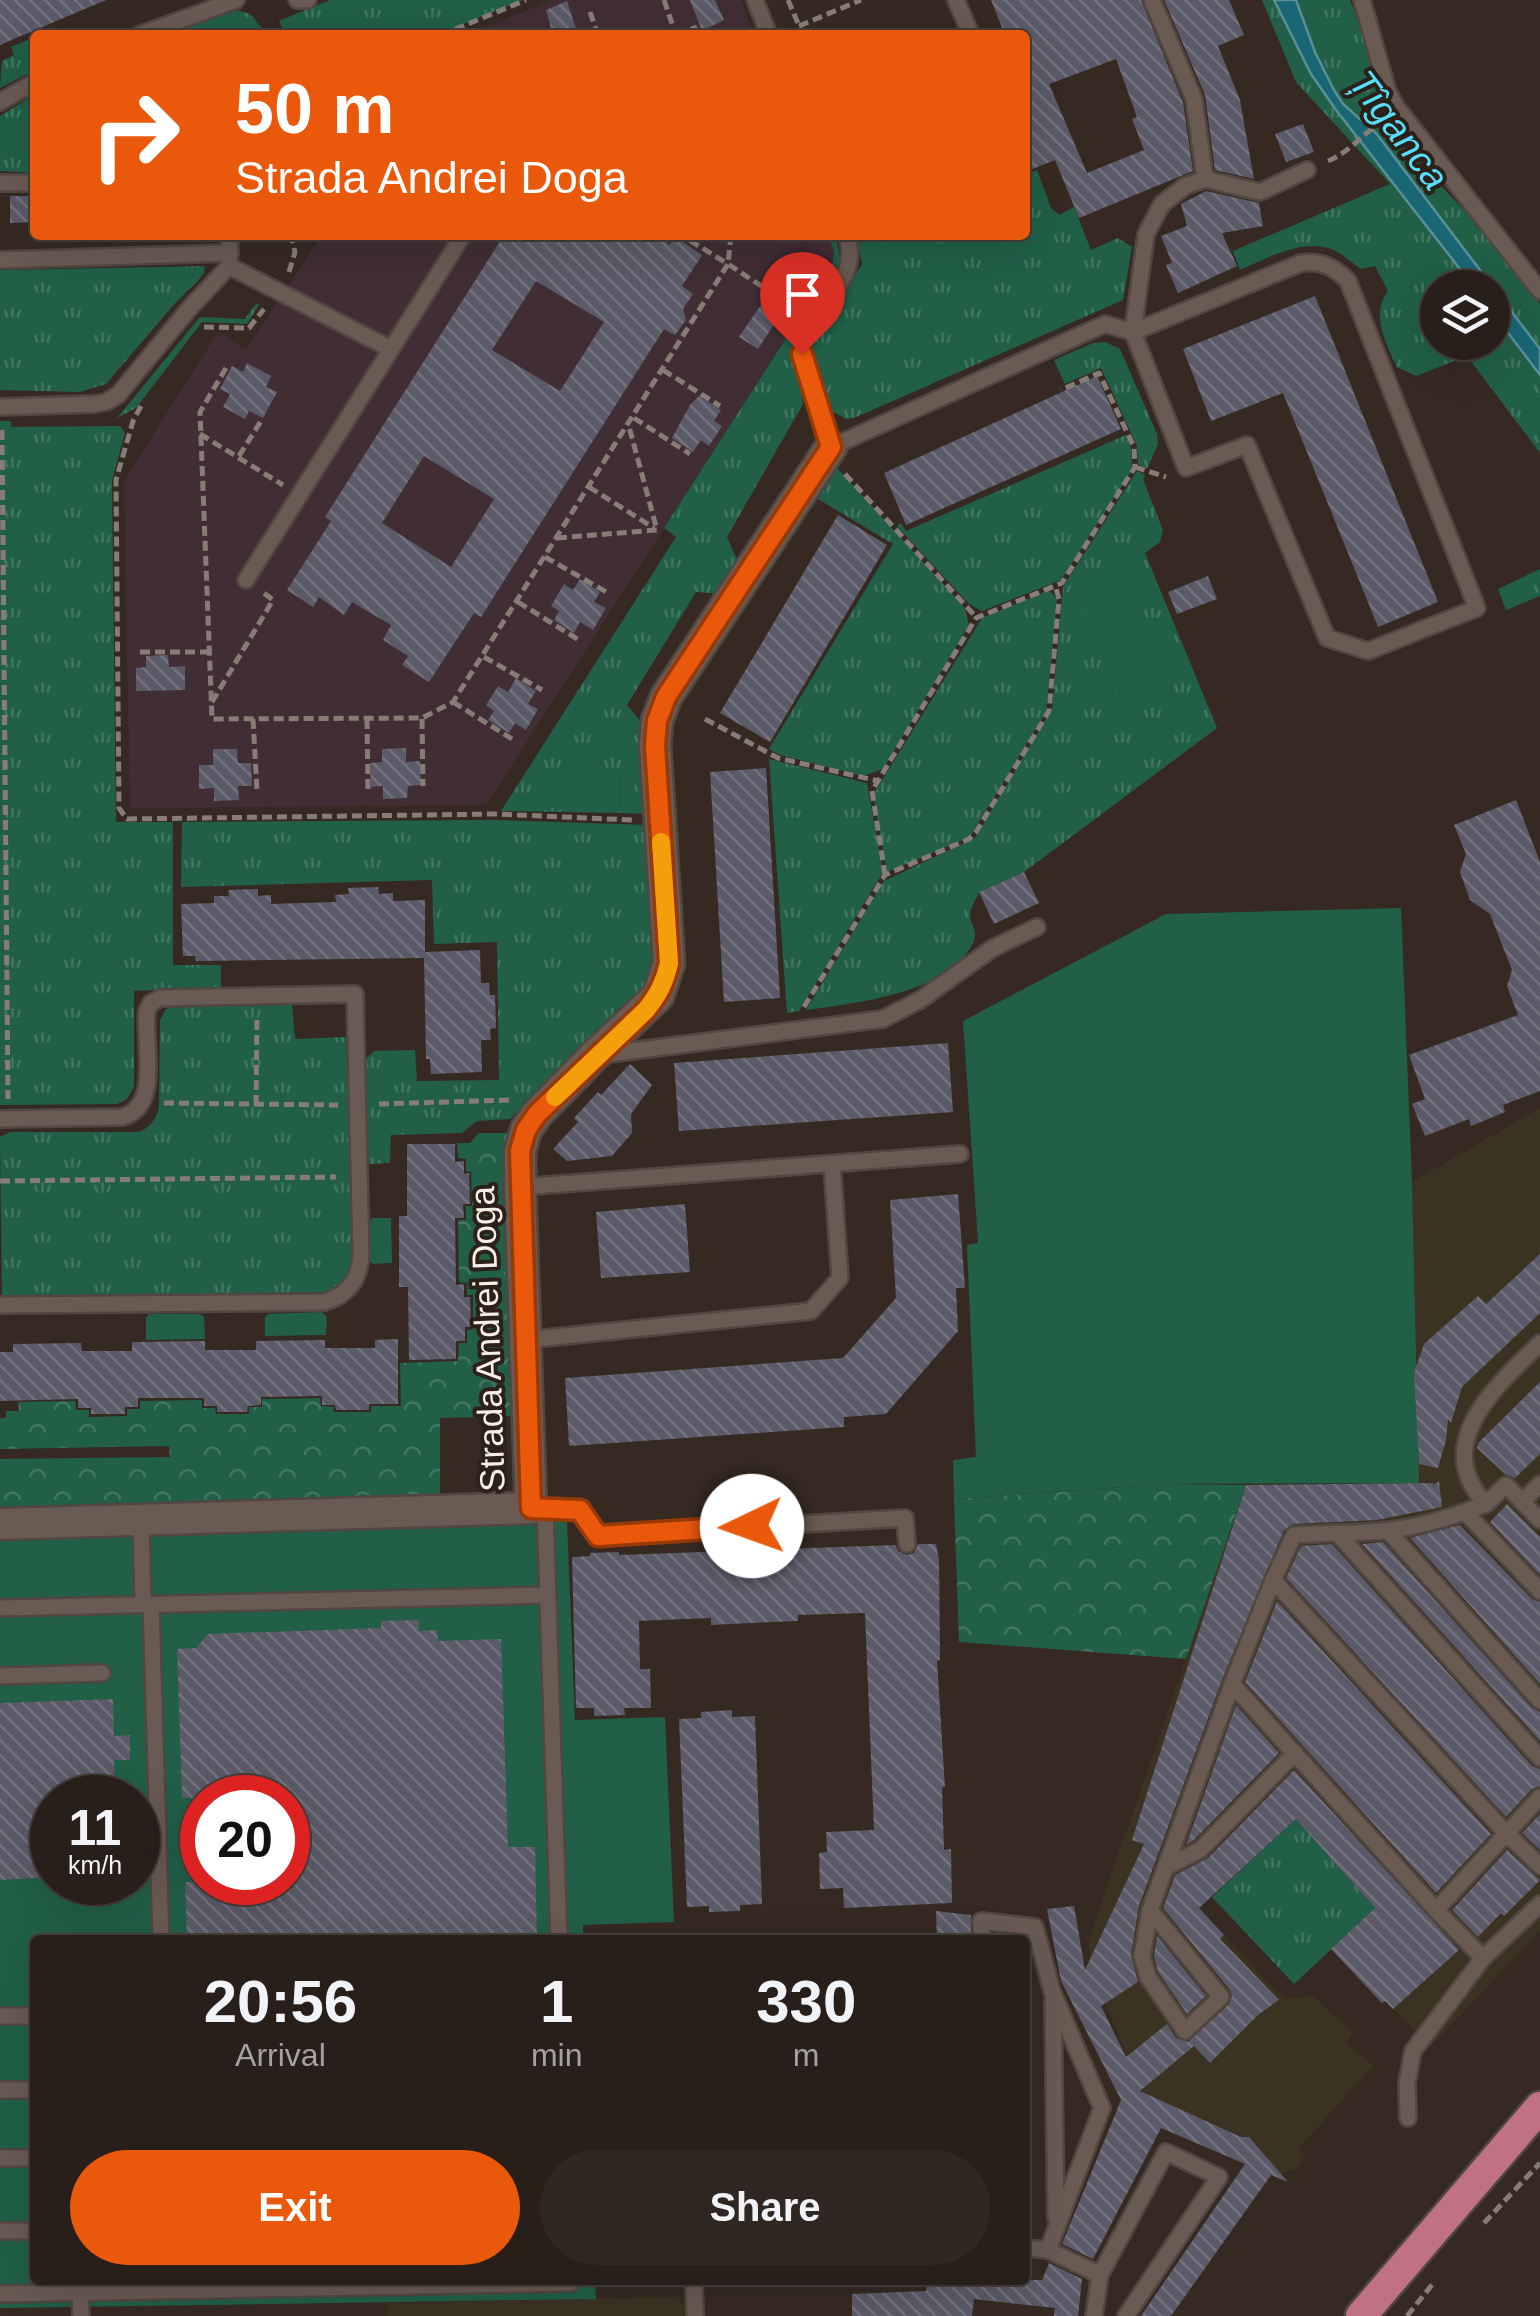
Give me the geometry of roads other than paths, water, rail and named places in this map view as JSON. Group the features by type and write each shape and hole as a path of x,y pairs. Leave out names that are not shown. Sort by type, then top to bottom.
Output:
{"main road":[{"path":"1361,2316 1540,2106"}],"street":[{"name":"Strada Andrei Doga","path":"0,1524 538,1508 525,1340 520,1151 526,1130 537,1114 646,1010 666,978 669,963 655,745 657,721 666,697 828,450"}],"lane":[{"path":"152,30 236,0"},
{"path":"297,0 308,0"},
{"path":"755,0 766,30"},
{"path":"956,0 969,30"},
{"path":"1152,0 1194,99 1205,179"},
{"path":"1362,0 1388,92 1540,291"},
{"path":"0,102 30,85"},
{"path":"848,240 852,258 845,276 802,339 802,354 828,450 1105,324 1133,332 1300,263 1319,262 1336,268 1348,281 1477,608 1368,651 1327,638 1247,444 1186,468 1133,332 1146,234 1154,215 1172,194 1205,179 1260,192 1307,170"},
{"path":"0,183 30,183"},
{"path":"1,407 106,402 128,385 229,260 230,240"},
{"path":"246,580 460,240"},
{"path":"0,260 229,260 278,292 391,349"},
{"path":"594,1056 883,1019 904,1011 993,948 1037,927"},
{"path":"0,1305 324,1302 336,1298 354,1282 360,1270 354,994 160,998 151,1003 146,1021 145,1102 130,1115 4,1119"},
{"path":"520,1187 960,1154"},
{"path":"525,1340 811,1311 840,1278 832,1164"},
{"path":"1486,1504 1474,1490 1465,1460 1470,1427 1487,1396 1540,1343"},
{"path":"1522,1502 1540,1484"},
{"path":"1150,1910 1220,1996 1185,2032 1148,1977 1142,1956 1150,1910 1232,1684 1294,1535 1390,1533 1486,1504 1506,1485 1540,1520"},
{"path":"560,1935 547,1595 538,1508 580,1510 598,1536 906,1518 907,1544"},
{"path":"1465,1512 1540,1591"},
{"path":"141,1520 160,1935"},
{"path":"1337,1533 1540,1758"},
{"path":"1390,1533 1540,1700"},
{"path":"1273,1580 1540,1866"},
{"path":"0,1608 547,1595"},
{"path":"0,1676 102,1672"},
{"path":"1232,1684 1483,1958"},
{"path":"1168,1866 1200,1850 1295,1753"},
{"path":"1436,1910 1540,1797"},
{"path":"1408,2118 1407,2084 1413,2051 1483,1958 1540,1904"},
{"path":"982,1935 982,1921 1035,1927 1052,1991 1102,2108 1048,2250"},
{"path":"1052,1991 1056,2227"},
{"path":"0,2016 30,2016"},
{"path":"0,2090 30,2090"},
{"path":"1094,2316 1100,2276 1166,2152 1219,2177 1126,2316"},
{"path":"0,2158 30,2158"},
{"path":"0,2231 30,2231"},
{"path":"1030,2248 1048,2250 1100,2276"},
{"path":"0,2294 80,2293 111,2286 448,2285"},
{"path":"694,2285 694,2316"},
{"path":"80,2293 81,2316"}],"water":[{"path":"1274,0 1296,0 1315,52 1343,104 1376,133 1480,270 1461,270 1311,74"},
{"path":"1510,309 1540,349 1540,375 1510,335"}],"water label":[{"name":"Țîganca","path":"1399,130"}]}
